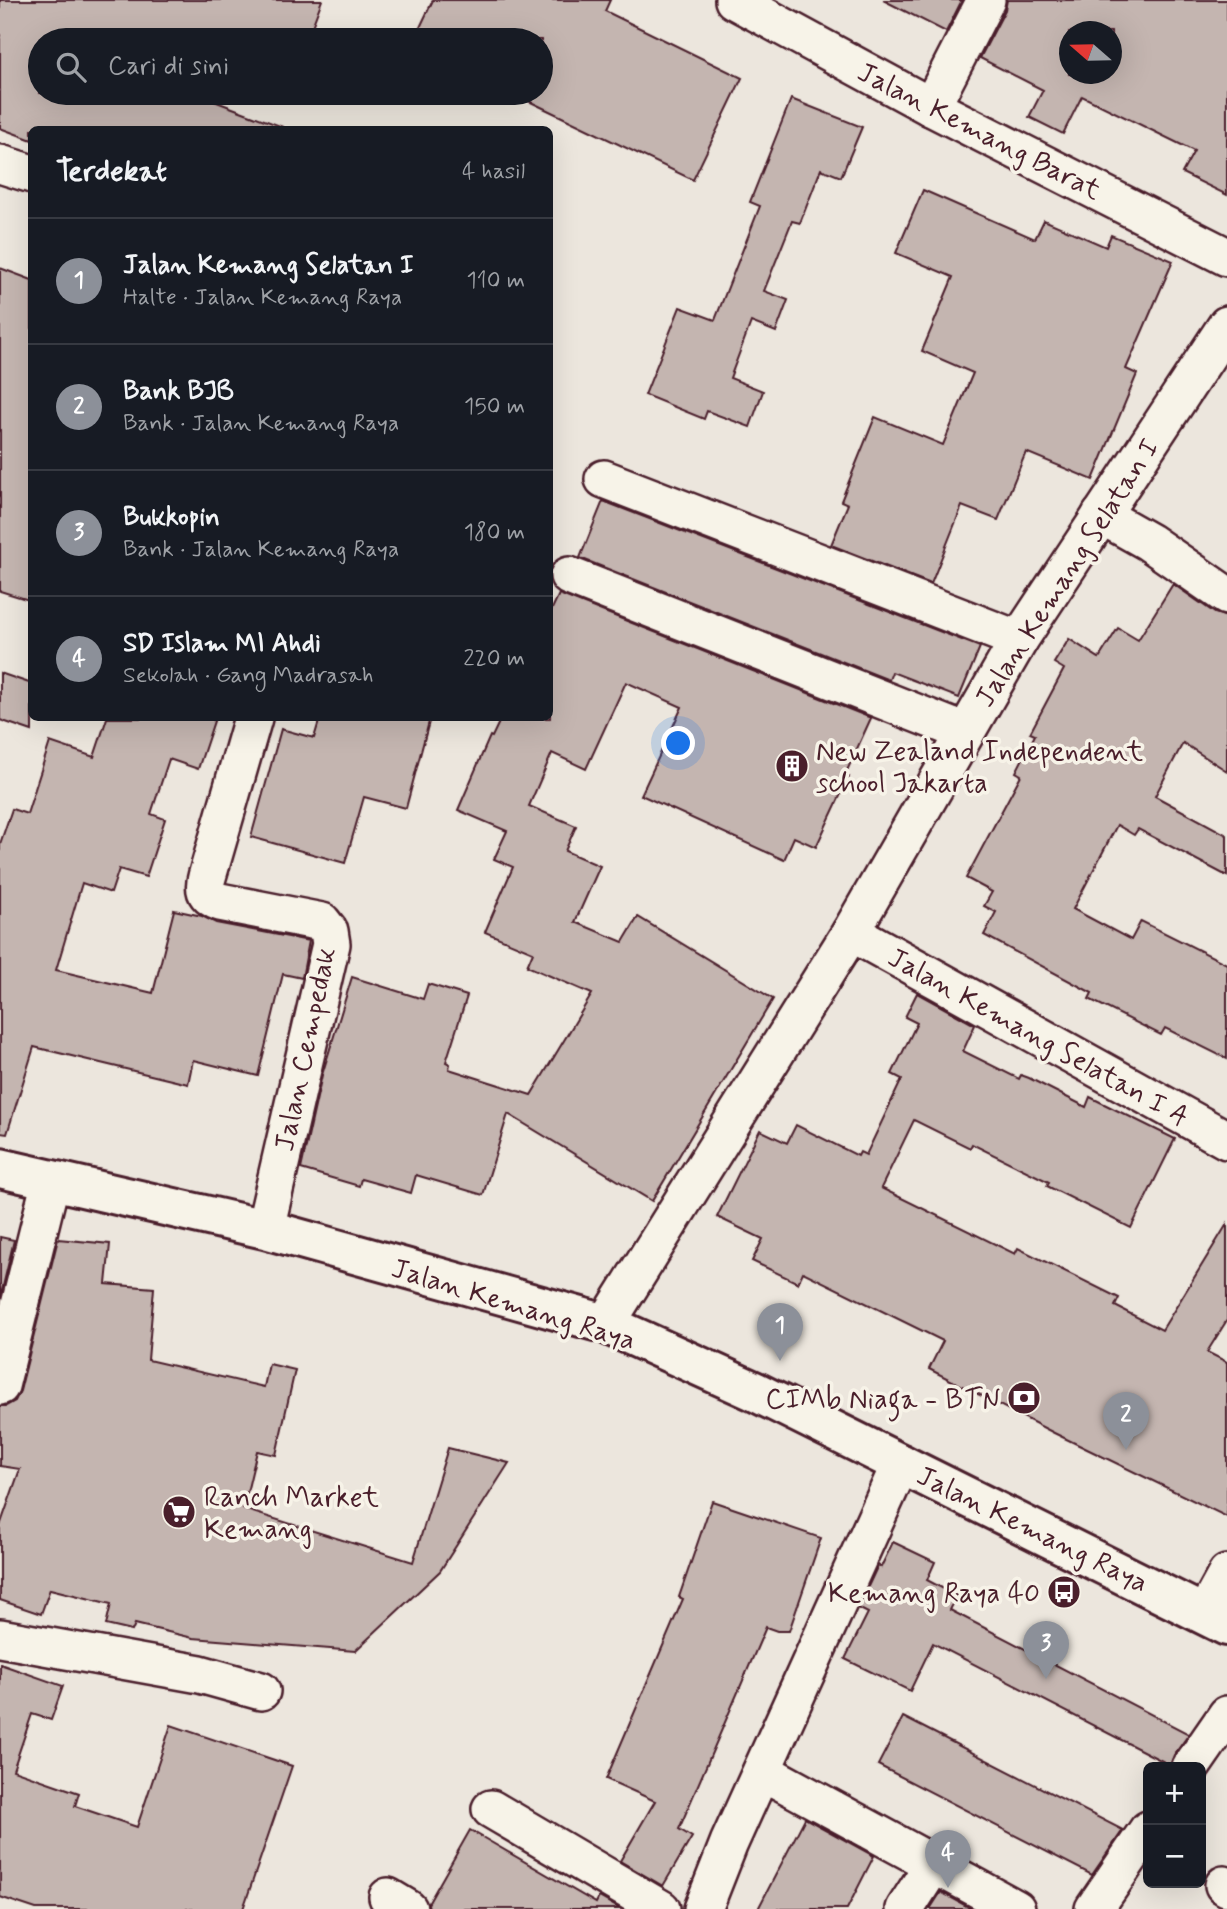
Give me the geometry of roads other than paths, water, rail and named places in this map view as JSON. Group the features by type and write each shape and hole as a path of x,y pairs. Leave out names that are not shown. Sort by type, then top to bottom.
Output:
{"street":[{"name":"Jalan Kemang Barat","path":"734,0 931,107 1227,257"},
{"path":"931,107 986,0"},
{"path":"0,164 28,173"},
{"name":"Jalan Kemang Selatan I","path":"606,1324 851,932 1019,640 1227,325"},
{"path":"604,478 1019,640"},
{"path":"1101,516 1149,542 1227,596"},
{"path":"569,576 964,732"},
{"name":"Jalan Cempedak","path":"252,721 206,877 206,893 220,902 322,922 329,931 331,944 265,1229"},
{"name":"Jalan Kemang Selatan I A","path":"851,932 1227,1140"},
{"name":"Jalan Kemang Raya","path":"0,1168 265,1229 606,1324 754,1391 1216,1620"},
{"path":"0,1386 51,1180"},
{"path":"703,1909 901,1463"},
{"path":"1216,1620 1227,1574"},
{"path":"0,1639 200,1674 261,1691"},
{"path":"1194,1762 1227,1715"},
{"path":"762,1771 1016,1909"},
{"path":"491,1809 661,1909"},
{"path":"1094,1909 1143,1837"},
{"path":"905,1909 933,1865"}],"place":[{"name":"New Zealand Independent school Jakarta","path":"792,766"},
{"name":"Jalan Kemang Selatan I","path":"780,1361"},
{"name":"CIMb Niaga - BTN","path":"1024,1398"},
{"name":"Bank BJB","path":"1126,1450"},
{"name":"Ranch Market Kemang","path":"179,1512"},
{"name":"Kemang Raya 40","path":"1064,1592"},
{"name":"Bukkopin","path":"1046,1679"},
{"name":"SD Islam MI Ahdi","path":"948,1888"}]}
